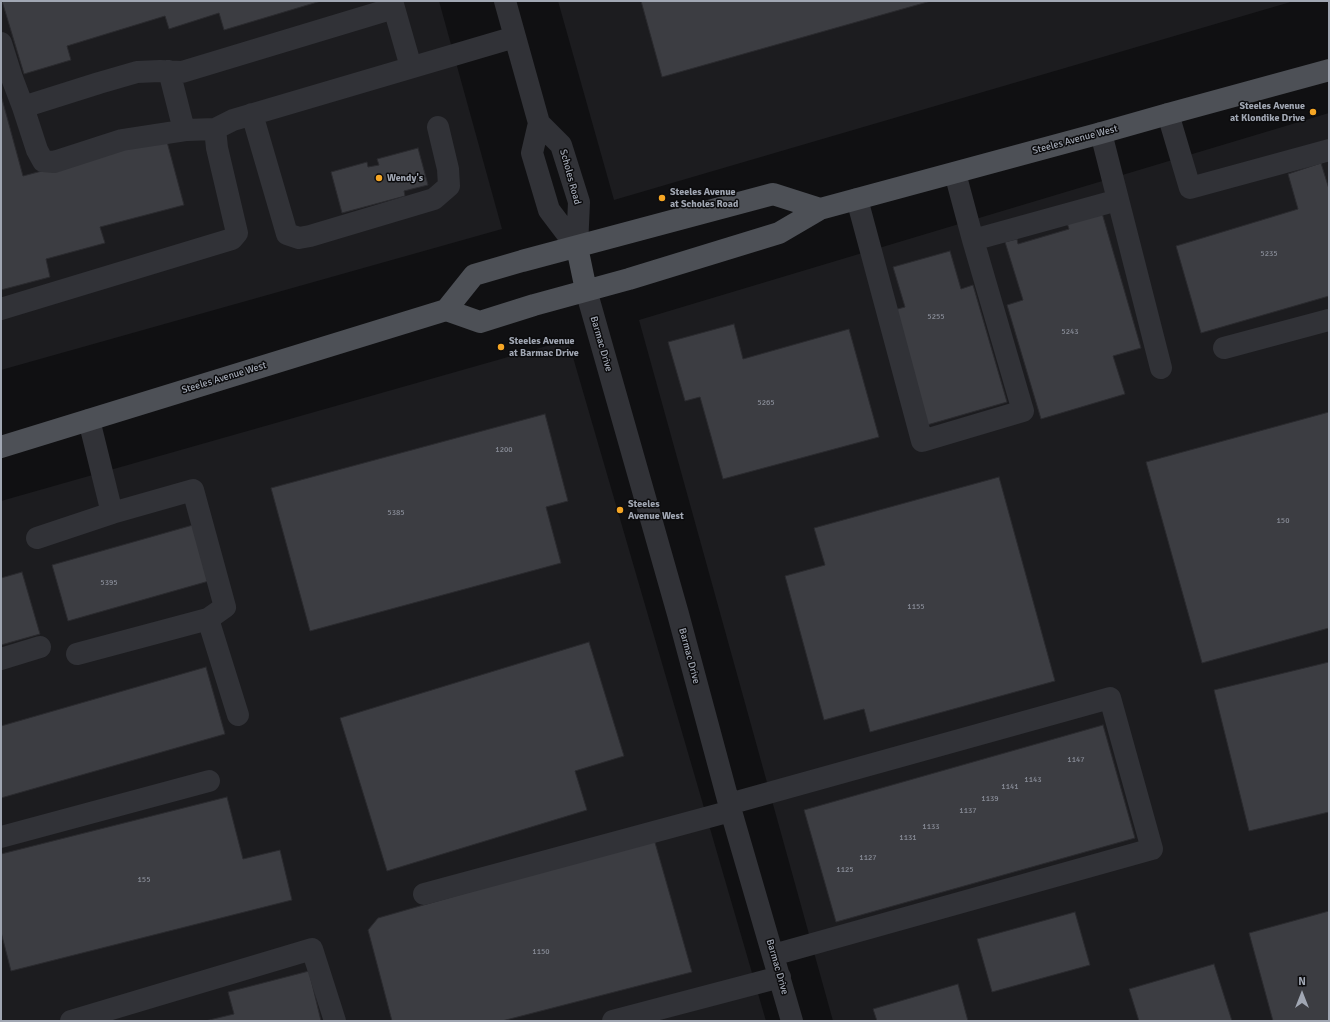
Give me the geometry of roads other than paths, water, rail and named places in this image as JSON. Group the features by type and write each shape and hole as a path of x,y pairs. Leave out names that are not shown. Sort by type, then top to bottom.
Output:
{"main road":[{"name":"Steeles Avenue West","path":"1,446 446,310 480,322 586,290 630,279 779,233 820,209 1329,70"},
{"path":"446,310 474,275 522,261 773,194 820,209"},
{"path":"577,247 586,290"}],"street":[{"name":"Scholes Road","path":"505,1 539,123 532,152 549,210 577,247"},
{"path":"23,107 138,72 182,72 393,4 411,67"},
{"path":"1,43 37,150 43,161 54,162 122,140 184,130 215,129 233,120 252,114 515,37"},
{"path":"169,71 184,130"},
{"path":"252,114 287,234 299,238 434,199 449,186 448,169 438,127"},
{"path":"1168,114 1190,188 1329,150"},
{"name":"Scholes Road","path":"539,123 561,145 577,194 579,202 577,247"},
{"path":"1,309 232,239 237,233 217,148 215,129"},
{"path":"1101,133 1161,368"},
{"path":"857,199 922,440 1023,411 973,240 955,172"},
{"path":"973,240 1118,200"},
{"name":"Barmac Drive","path":"586,290 678,614 730,808 792,1021"},
{"path":"1224,348 1329,320"},
{"path":"89,420 112,513"},
{"path":"37,538 112,513 193,490 225,607 208,620 77,654"},
{"path":"208,620 238,715"},
{"path":"1,659 40,647"},
{"path":"424,894 730,808 1110,698 1152,849 773,955"},
{"path":"1,837 209,781"},
{"path":"71,1021 312,949 335,1021"},
{"path":"613,1021 780,977"}],"place":[{"name":"Steeles Avenue at Klondike Drive","path":"1313,112"},
{"name":"Wendy's","path":"379,178"},
{"name":"Steeles Avenue at Scholes Road","path":"662,198"},
{"name":"Steeles Avenue at Barmac Drive","path":"501,347"},
{"name":"Steeles Avenue West","path":"620,510"}]}
